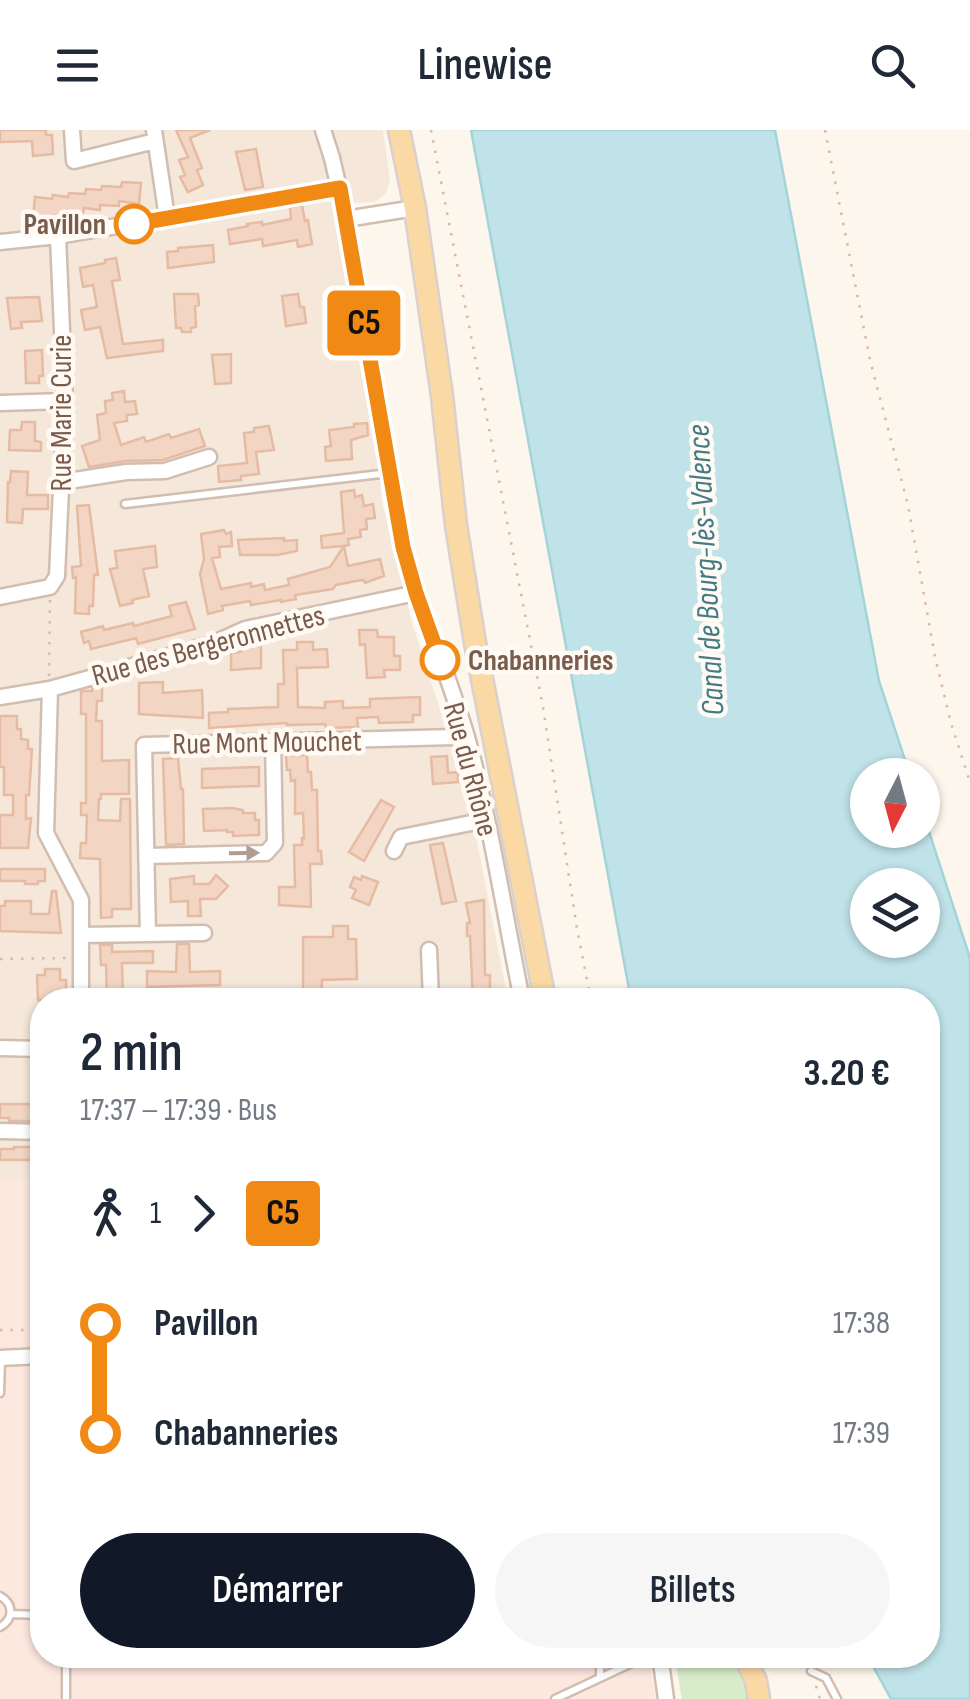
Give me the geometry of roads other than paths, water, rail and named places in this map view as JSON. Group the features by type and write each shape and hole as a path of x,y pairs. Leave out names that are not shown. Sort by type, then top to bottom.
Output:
{"main road":[{"path":"399,130 415,208 472,623 543,988"},
{"path":"750,1668 759,1699"},
{"path":"764,1668 772,1699"}],"street":[{"path":"72,130 67,163 155,135 167,218"},
{"name":"Rue du Rhône","path":"323,130 346,219 403,547 466,732 520,988"},
{"path":"0,242 58,236 340,188"},
{"path":"346,219 415,208"},
{"name":"Rue Marie Curie","path":"0,597 50,587 57,576 66,401 58,236"},
{"path":"0,403 66,401"},
{"path":"62,482 165,470 209,457"},
{"name":"Rue des Bergeronnettes","path":"0,697 50,689 212,644 245,629 416,593"},
{"path":"50,689 46,833 81,900 81,988"},
{"name":"Rue Mont Mouchet","path":"148,934 144,745 454,737 466,732"},
{"path":"146,856 266,853 275,842 273,741"},
{"path":"394,850 401,837 486,820"},
{"path":"81,935 204,934"},
{"path":"430,950 431,988"},
{"path":"0,1048 30,1049"},
{"path":"0,1131 30,1132"},
{"path":"0,1358 30,1357"},
{"path":"662,1668 666,1699"}],"lane":[{"path":"125,504 390,473"},
{"path":"0,1358 0,1388"},
{"path":"0,1596 9,1604 11,1614 0,1627"},
{"path":"11,1614 30,1615"},
{"path":"66,1668 66,1699"},
{"path":"600,1668 600,1678"},
{"path":"556,1699 622,1668"},
{"path":"811,1671 826,1678 838,1699"}],"water":[{"name":"Canal de Bourg-lès-Valence","path":"471,130 775,130 879,681 904,758 850,758 850,848 934,848 970,958 970,1699 891,1699 874,1668 940,1668 940,988 629,988"}],"place":[{"name":"Pavillon","path":"134,224"},
{"name":"Chabanneries","path":"440,660"}]}
